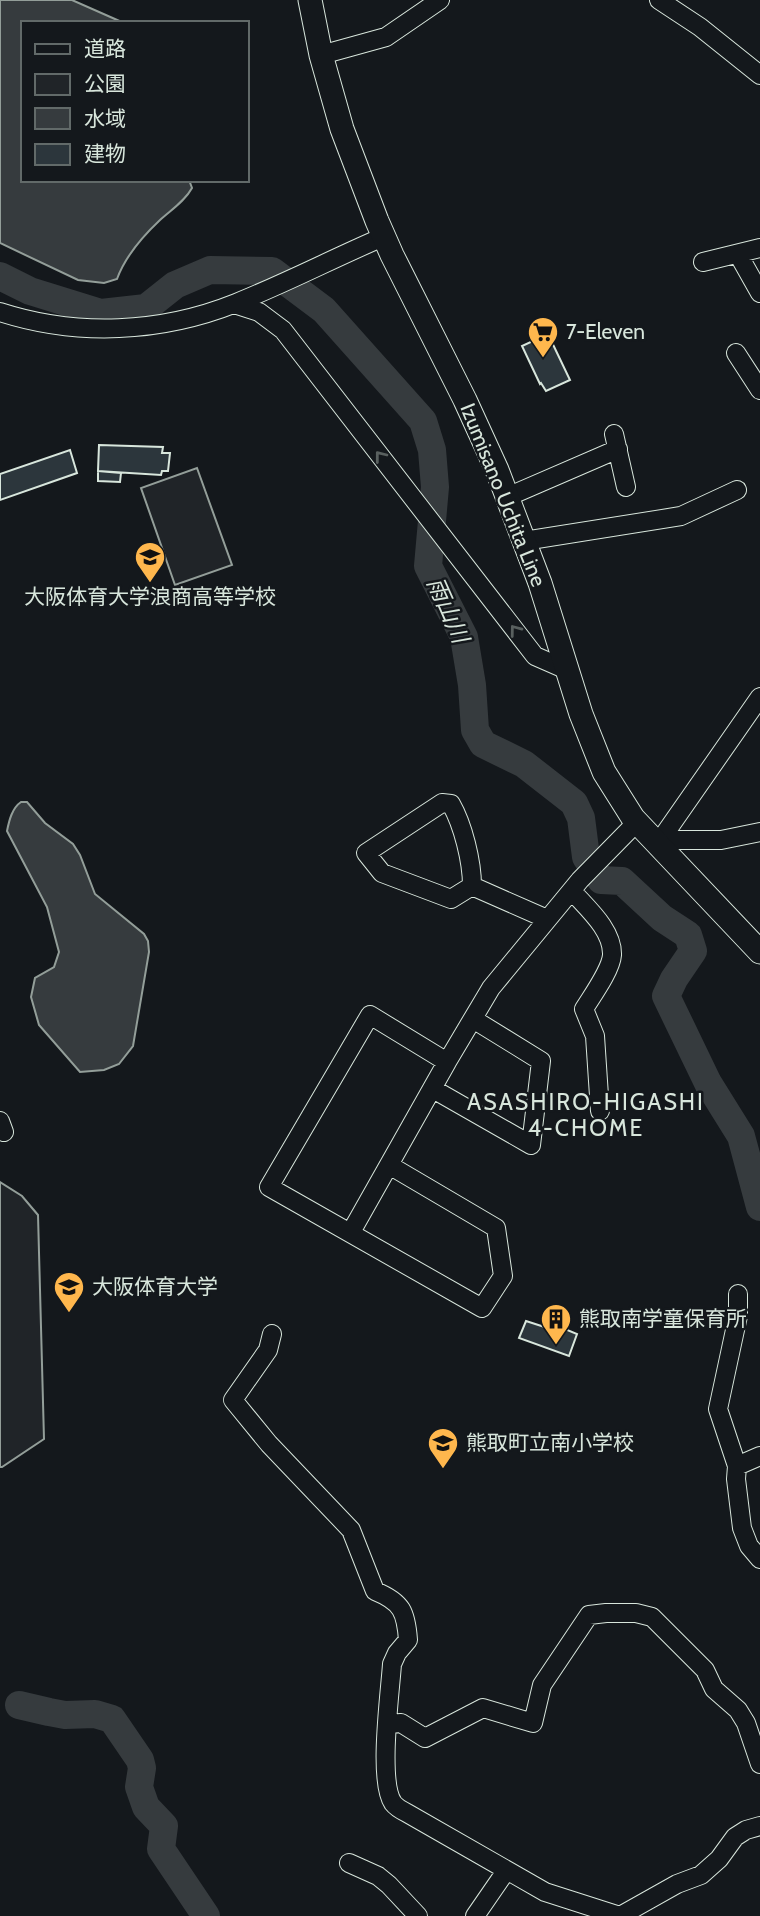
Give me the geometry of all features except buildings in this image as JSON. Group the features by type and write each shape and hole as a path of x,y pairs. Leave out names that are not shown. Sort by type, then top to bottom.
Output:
{"main road":[{"name":"Izumisano Uchita Line","path":"310,0 321,55 342,129 383,237 465,400 507,497 540,583 580,714 604,772 636,822 760,952"}],"street":[{"path":"321,55 386,37 440,0"},
{"path":"659,0 700,27 760,75"},
{"path":"0,312 48,325 119,329 154,325 234,304 383,237"},
{"path":"703,262 760,248"},
{"path":"738,254 760,293"},
{"path":"234,304 259,313 283,330 535,656 567,670"},
{"path":"736,353 760,390"},
{"path":"507,497 616,442 626,487"},
{"path":"524,541 681,516 737,490"},
{"path":"656,842 760,697"},
{"path":"741,723 760,730"},
{"path":"442,803 451,804 458,816 472,872 472,886 451,899 382,873 366,853 442,803"},
{"path":"352,1232 491,988 547,919 636,822"},
{"path":"656,842 675,839 721,839 760,832"},
{"path":"472,886 547,919"},
{"path":"576,886 604,929 612,956 584,1009 595,1036 600,1111"},
{"path":"389,1166 496,1228 503,1276 482,1308 269,1187 370,1015 447,1062"},
{"path":"433,1089 531,1144 541,1060 473,1019"},
{"path":"738,1294 738,1316 718,1409 737,1466 742,1528 749,1546 760,1559"},
{"path":"272,1334 268,1350 233,1400 269,1444 351,1530 375,1591 400,1605 407,1627 408,1640 392,1664 386,1784 393,1804 545,1892 620,1916 677,1884 701,1875 719,1859 735,1837 760,1825"},
{"path":"737,1466 760,1455"},
{"path":"388,1724 401,1723 425,1738 483,1707 533,1723 541,1685 589,1615 636,1613 652,1617 705,1670 714,1689 738,1710 746,1723 760,1764"},
{"path":"349,1863 378,1876 418,1916"},
{"path":"475,1916 506,1871"}],"green space":[{"path":"197,468 232,565 175,585 141,488"},
{"path":"0,1182 22,1196 38,1215 44,1439 2,1467 0,1467"}],"water":[{"path":"0,0 72,0 119,21 21,21 21,182 190,182 192,188 141,240 117,279 104,283 78,280 0,243"},
{"path":"21,802 27,802 45,823 73,844 95,894 144,934 148,941 149,952 133,1046 119,1064 104,1070 80,1072 39,1025 31,997 35,978 54,967 59,952 47,907 7,831 13,811"}],"waterway":[{"name":"雨山川","path":"0,276 30,291 101,313 146,308 175,285 210,270 272,271 324,310 423,421 432,450 435,487 428,566 464,637 472,685 475,730 483,744 524,764 574,803 581,818 586,857 601,880 622,881 662,918 688,935 693,951 666,996 708,1083 741,1136 760,1207"},
{"path":"19,1705 65,1715 95,1714 112,1719 140,1760 142,1768 139,1787 146,1807 164,1826 161,1849 206,1916"}],"place":[{"name":"7-Eleven","path":"543,359"},
{"name":"大阪体育大学浪商高等学校","path":"150,584"},
{"name":"大阪体育大学","path":"69,1314"},
{"name":"熊取南学童保育所","path":"556,1346"},
{"name":"熊取町立南小学校","path":"443,1470"}],"district":[{"name":"ASASHIRO-HIGASHI 4-CHOME","path":"586,1115"}]}
